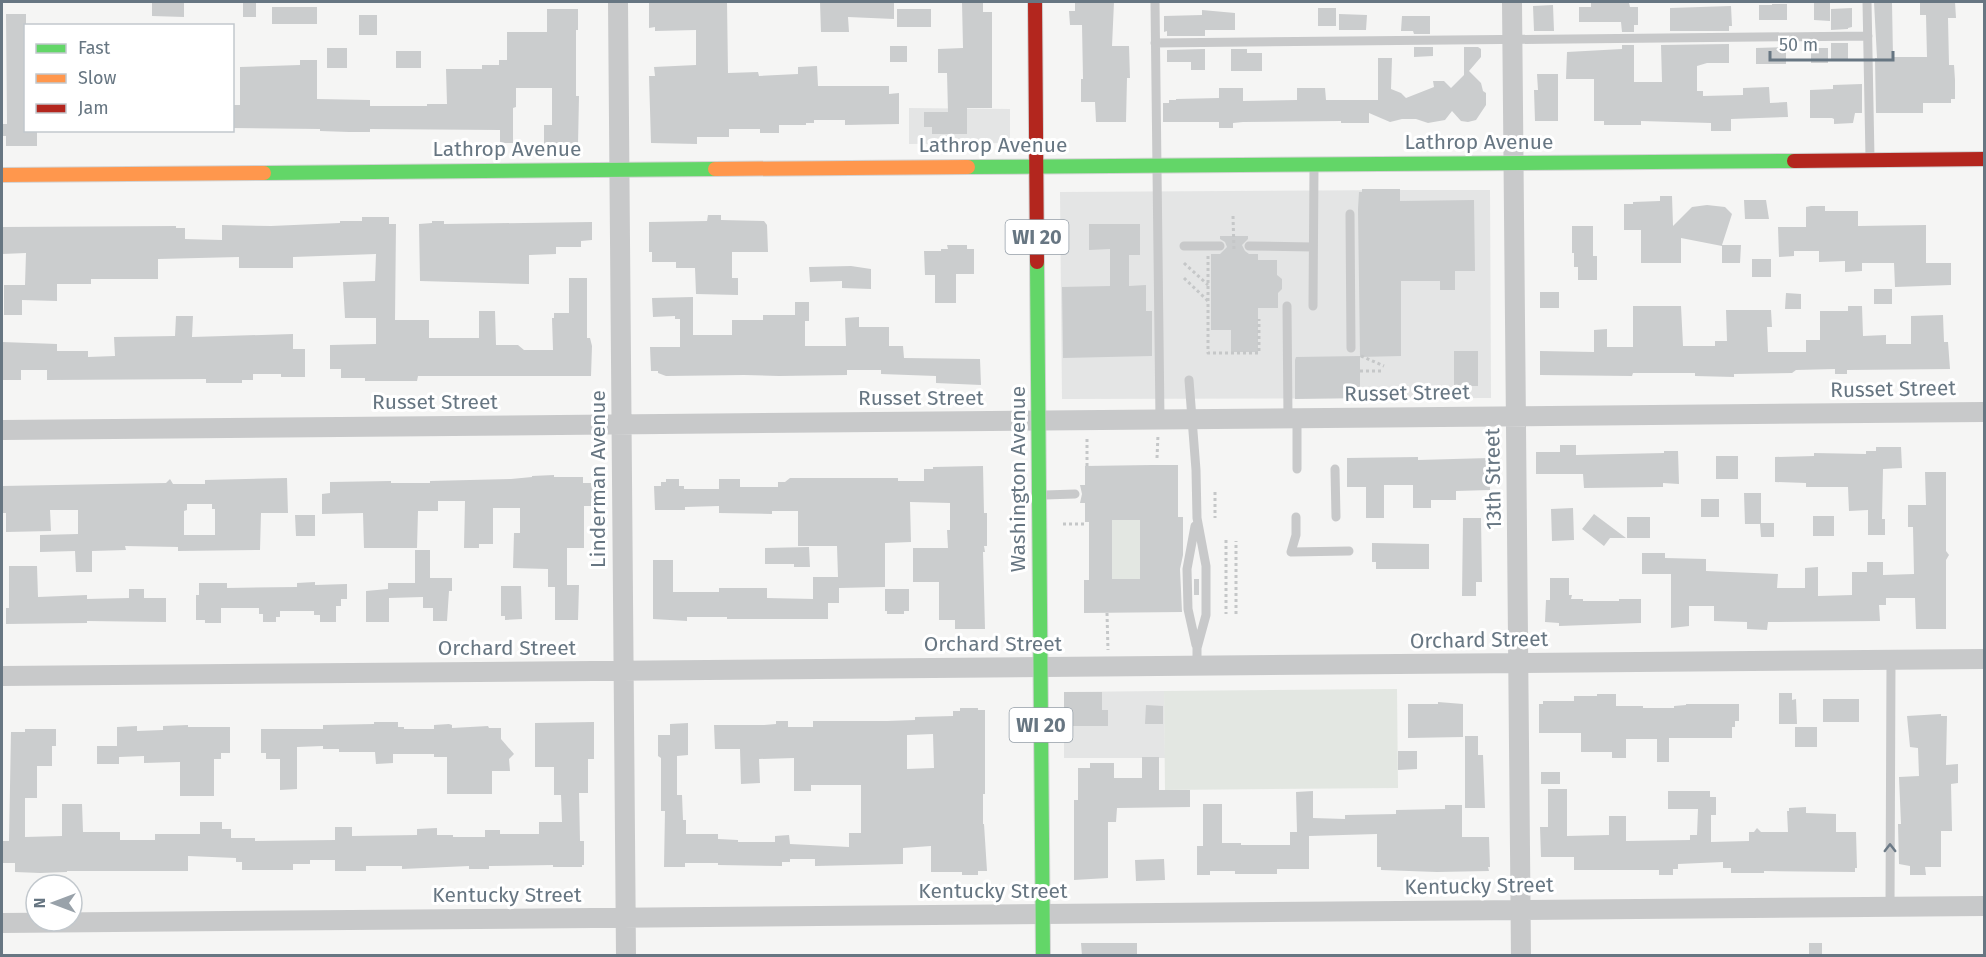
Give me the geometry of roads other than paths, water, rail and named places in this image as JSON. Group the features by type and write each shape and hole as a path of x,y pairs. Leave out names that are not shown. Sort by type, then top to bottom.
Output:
{"street":[{"name":"Linderman Avenue","path":"618,2 626,956"},
{"name":"Washington Avenue","path":"1035,2 1043,956"},
{"name":"13th Street","path":"1512,2 1521,956"},
{"name":"Lathrop Avenue","path":"2,175 1984,159"},
{"name":"Russet Street","path":"2,430 1984,412"},
{"name":"Orchard Street","path":"2,676 1108,667 1197,657 1518,663 1984,659"},
{"name":"Kentucky Street","path":"2,923 1984,906"}],"lane":[{"path":"1155,2 1160,420"},
{"path":"1867,2 1870,160"},
{"path":"1155,43 1868,36"},
{"path":"1313,306 1314,164"},
{"path":"1350,214 1351,348"},
{"path":"1184,246 1223,249"},
{"path":"1246,249 1313,247"},
{"path":"1287,306 1297,470"},
{"path":"1189,380 1197,518 1206,566 1206,615 1197,657"},
{"path":"1335,469 1336,517"},
{"path":"1039,495 1075,494"},
{"path":"1296,517 1296,535 1291,552 1349,551"},
{"path":"1197,518 1188,568 1188,609 1197,657"},
{"path":"1890,907 1891,660"}]}
